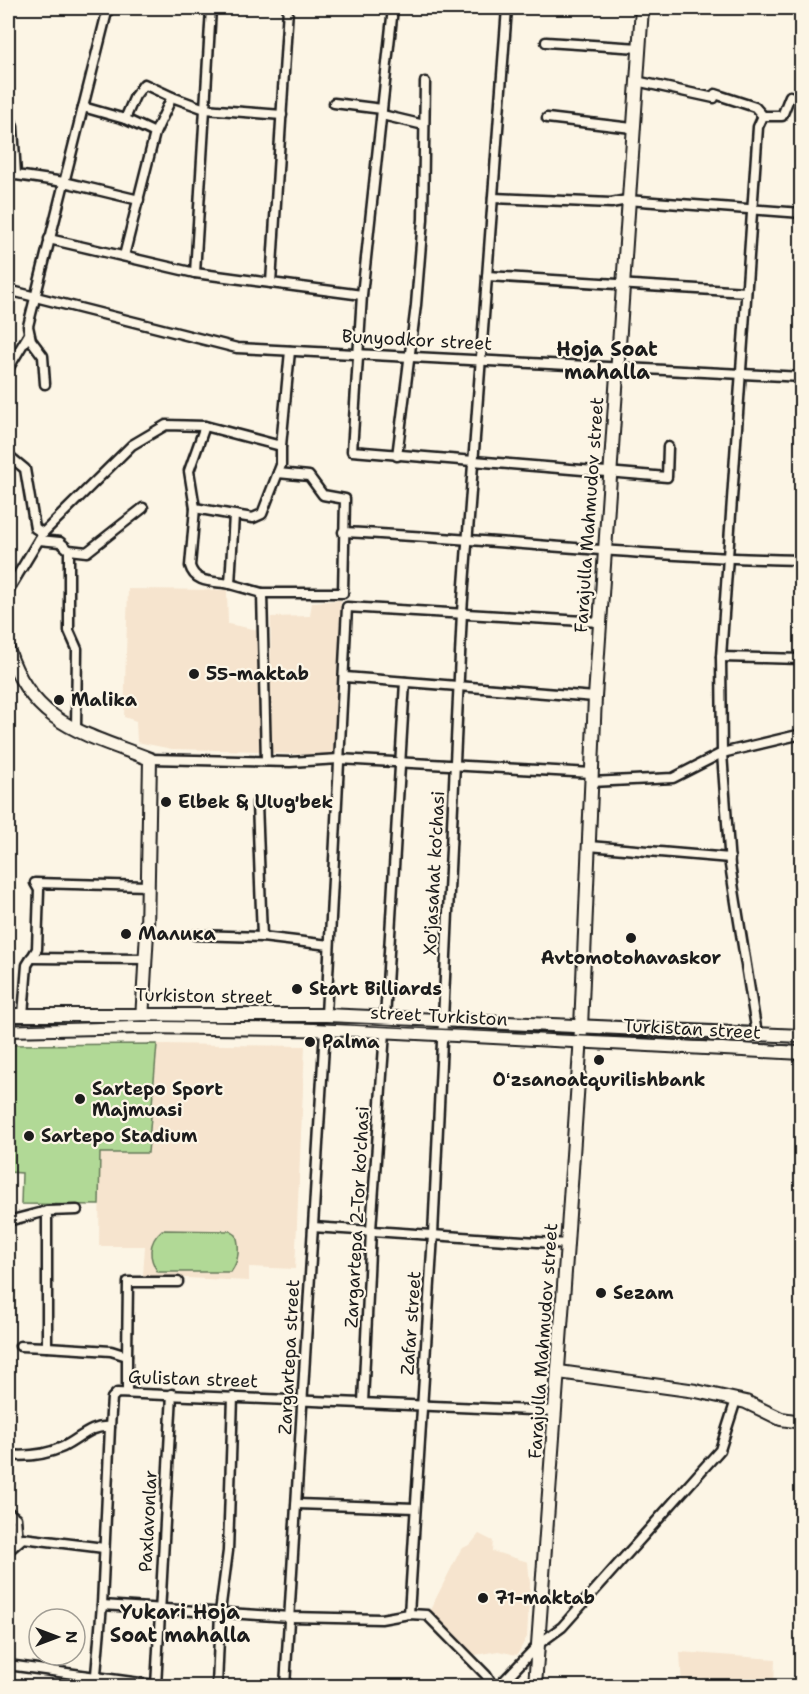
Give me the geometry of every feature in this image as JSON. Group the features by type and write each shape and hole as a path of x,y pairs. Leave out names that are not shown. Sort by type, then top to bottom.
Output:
{"main road":[{"name":"Farajulla Mahmudov street","path":"535,1686 559,1372 581,1025 595,697 627,200 642,8"},
{"path":"8,649 26,692 52,717 150,759 148,886 142,1013 144,1027"},
{"name":"Turkiston street","path":"8,1015 142,1013 326,1015 385,1025 442,1020 581,1025"},
{"name":"street Turkiston","path":"8,1030 144,1027 325,1029 385,1025 442,1034 580,1042"},
{"name":"Turkistan street","path":"581,1025 801,1036"},
{"name":"Turkistan street","path":"580,1042 801,1053"},
{"path":"559,1372 696,1391 736,1400 781,1419 801,1422"}],"street":[{"path":"8,369 28,334 49,239 108,8"},
{"path":"195,273 211,8"},
{"path":"271,283 288,8"},
{"path":"393,8 362,295 352,451 667,477 668,447"},
{"name":"Xo'jasahat ko'chasi","path":"442,1034 462,612 507,8"},
{"path":"546,42 639,48"},
{"path":"636,81 714,98 716,94 755,107 763,116 782,116 790,96"},
{"path":"397,456 410,355 423,219 425,82"},
{"path":"125,119 135,96 144,84 206,109 282,115"},
{"path":"124,256 155,133 172,97"},
{"path":"334,103 382,112 424,125"},
{"path":"83,107 125,119 155,133"},
{"path":"8,112 13,127 16,175 64,182 139,200"},
{"path":"757,1034 730,858 722,753 721,657 743,373 746,292 758,127 763,116"},
{"path":"547,118 632,128"},
{"path":"493,198 611,203 627,200 801,213"},
{"path":"49,239 195,273 362,295"},
{"path":"487,276 746,292"},
{"name":"Bunyodkor street","path":"8,290 237,348 359,352 616,369 801,376"},
{"path":"28,334 43,356 45,384"},
{"path":"195,508 253,518 262,514 278,473 290,351"},
{"path":"8,591 41,536 132,445 171,423 205,426 281,446"},
{"path":"205,426 189,471 195,508 190,566 192,574 197,579 230,584 262,593 343,593 345,499 323,495 309,476 278,473"},
{"path":"8,455 25,469 35,528 41,536 60,542 69,550 87,552 143,508"},
{"path":"230,584 234,515"},
{"path":"343,532 469,538 729,559 801,560"},
{"path":"69,550 69,631 77,649 76,729"},
{"path":"262,593 266,761"},
{"path":"326,1015 347,607 462,612 600,622"},
{"path":"721,657 801,659"},
{"path":"345,677 595,697"},
{"name":"Zargartepa 2-Tor ko'chasi","path":"363,1403 371,1230 405,682"},
{"path":"150,759 266,761 339,759 456,764 592,778 673,778 722,753 801,734"},
{"path":"257,803 262,937"},
{"path":"589,846 730,858"},
{"path":"23,1015 27,965 36,949 39,890 35,883 148,886"},
{"path":"195,935 262,937 329,945"},
{"path":"30,958 145,959"},
{"name":"Zargartepa street","path":"285,1686 325,1029"},
{"name":"Zafar street","path":"410,1614 433,1235 442,1034"},
{"path":"12,1220 47,1211 77,1210"},
{"path":"47,1211 47,1347"},
{"path":"313,1227 567,1244"},
{"path":"127,1392 128,1282 178,1282"},
{"path":"20,1346 111,1351 127,1356"},
{"name":"Gulistan street","path":"110,1427 112,1398 117,1393 127,1392 422,1407 556,1411"},
{"name":"Paxlavonlar","path":"158,1686 172,1394"},
{"path":"217,1686 220,1612 228,1551 233,1397"},
{"path":"501,1685 540,1643 562,1628 720,1450 736,1400"},
{"path":"8,1455 32,1456 47,1453 64,1446 94,1428 110,1427 102,1605 95,1686"},
{"path":"297,1504 415,1508"},
{"path":"8,1512 16,1518 18,1540 12,1550 8,1551"},
{"path":"18,1540 104,1548"},
{"path":"102,1605 290,1617 381,1620 410,1614 427,1615 486,1675 493,1686"},
{"path":"8,1665 158,1686"},
{"path":"501,1685 527,1686"}],"shaded area":[{"name":"55-maktab","path":"128,589 227,590 228,624 263,631 263,751 172,749 137,742 136,721 124,717"},
{"path":"341,600 333,756 269,753 271,617 310,616 312,602"},
{"path":"157,1044 305,1046 295,1269 249,1267 249,1281 143,1276 145,1246 99,1246 100,1152 148,1153"},
{"name":"71-maktab","path":"479,1534 493,1541 492,1551 528,1562 530,1584 527,1637 517,1655 498,1651 470,1656 429,1612 461,1549 471,1544"},
{"path":"680,1652 775,1659 774,1686 682,1686"}],"green space":[{"name":"Sartepo Sport Majmuasi","path":"157,1044 148,1153 100,1153 99,1205 21,1204 22,1173 8,1172 8,1045"},
{"path":"162,1230 230,1231 236,1235 238,1244 234,1268 231,1272 158,1272 152,1261 151,1250 154,1240"}],"tram line":[{"path":"8,1025 142,1021 308,1023 802,1046"}],"place":[{"name":"55-maktab","path":"194,674"},
{"name":"Malika","path":"59,700"},
{"name":"Elbek & Ulug'bek","path":"166,802"},
{"name":"Малика","path":"126,934"},
{"name":"Avtomotohavaskor","path":"631,938"},
{"name":"Start Billiards","path":"297,989"},
{"name":"Palma","path":"310,1042"},
{"name":"Oʻzsanoatqurilishbank","path":"599,1060"},
{"name":"Sartepo Sport Majmuasi","path":"80,1099"},
{"name":"Sartepo Stadium","path":"29,1136"},
{"name":"Sezam","path":"601,1293"},
{"name":"71-maktab","path":"483,1598"}],"district":[{"name":"Hoja Soat mahalla","path":"607,360"},
{"name":"Yukari Hoja Soat mahalla","path":"180,1624"}]}
